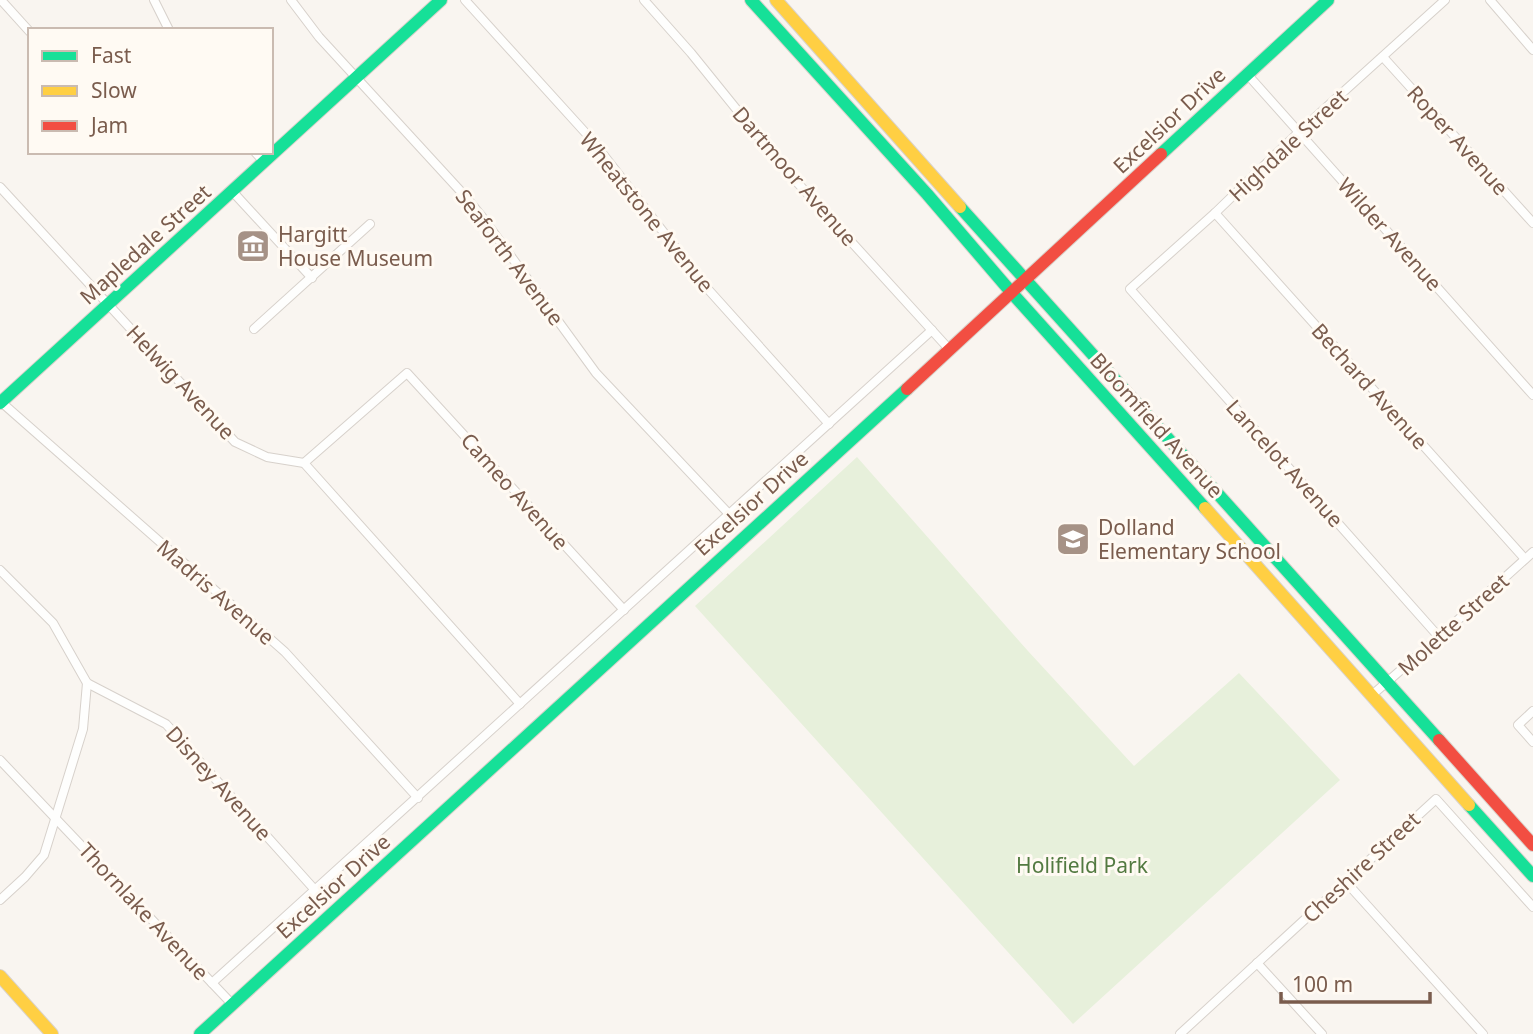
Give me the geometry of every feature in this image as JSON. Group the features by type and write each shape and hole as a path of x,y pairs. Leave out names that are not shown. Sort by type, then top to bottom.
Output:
{"main road":[{"name":"Mapledale Street","path":"273,145 356,77 441,0"},
{"name":"Bloomfield Avenue","path":"751,0 927,194 1011,292 1533,876"},
{"name":"Bloomfield Avenue","path":"776,0 1024,280 1533,845"},
{"name":"Excelsior Drive","path":"200,1034 1328,0"},
{"name":"Mapledale Street","path":"0,402 232,191 259,157"},
{"path":"0,976 52,1034"}],"street":[{"path":"1,0 28,30"},
{"path":"154,0 168,28"},
{"name":"Seaforth Avenue","path":"291,0 319,37 483,218 596,373 729,514"},
{"name":"Wheatstone Avenue","path":"465,0 592,140 706,287 829,424"},
{"name":"Dartmoor Avenue","path":"644,0 785,168 949,349"},
{"name":"Highdale Street","path":"1130,289 1445,0"},
{"path":"1490,0 1533,50"},
{"name":"Roper Avenue","path":"1383,57 1533,223"},
{"name":"Wilder Avenue","path":"1247,74 1533,395"},
{"name":"Helwig Avenue","path":"0,187 235,442 267,457 304,463"},
{"path":"232,191 312,278"},
{"name":"Bechard Avenue","path":"1215,213 1525,559"},
{"path":"254,329 370,224"},
{"name":"Lancelot Avenue","path":"1130,289 1439,637"},
{"name":"Excelsior Drive","path":"212,983 932,330"},
{"name":"Cameo Avenue","path":"304,463 407,373 624,610"},
{"name":"Madris Avenue","path":"0,402 285,652 418,798"},
{"path":"304,463 520,704"},
{"name":"Molette Street","path":"1373,695 1533,552"},
{"path":"0,570 53,623 87,683 83,729 44,855 0,900"},
{"name":"Disney Avenue","path":"87,683 166,724 315,890"},
{"path":"1533,711 1518,725 1533,742"},
{"name":"Thornlake Avenue","path":"0,760 232,1004"},
{"name":"Cheshire Street","path":"1180,1034 1436,799 1533,907"},
{"path":"1346,882 1483,1034"},
{"path":"1257,963 1322,1034"}],"green space":[{"name":"Holifield Park","path":"857,457 1028,651 1134,766 1239,673 1340,780 1073,1024 695,606"}],"traffic: fast":[{"path":"273,154 441,0"},
{"path":"751,0 1205,508"},
{"path":"1161,154 1328,0"},
{"path":"0,403 272,154"},
{"path":"960,207 1439,740"},
{"path":"200,1034 907,389"},
{"path":"1469,805 1533,876"}],"traffic: slow":[{"path":"776,0 960,207"},
{"path":"1205,508 1469,805"},
{"path":"0,976 52,1034"}],"traffic: jam":[{"path":"907,389 1161,154"},
{"path":"1439,740 1533,845"}],"place":[{"name":"Hargitt House Museum","path":"253,246"},
{"name":"Dolland Elementary School","path":"1073,539"}]}
